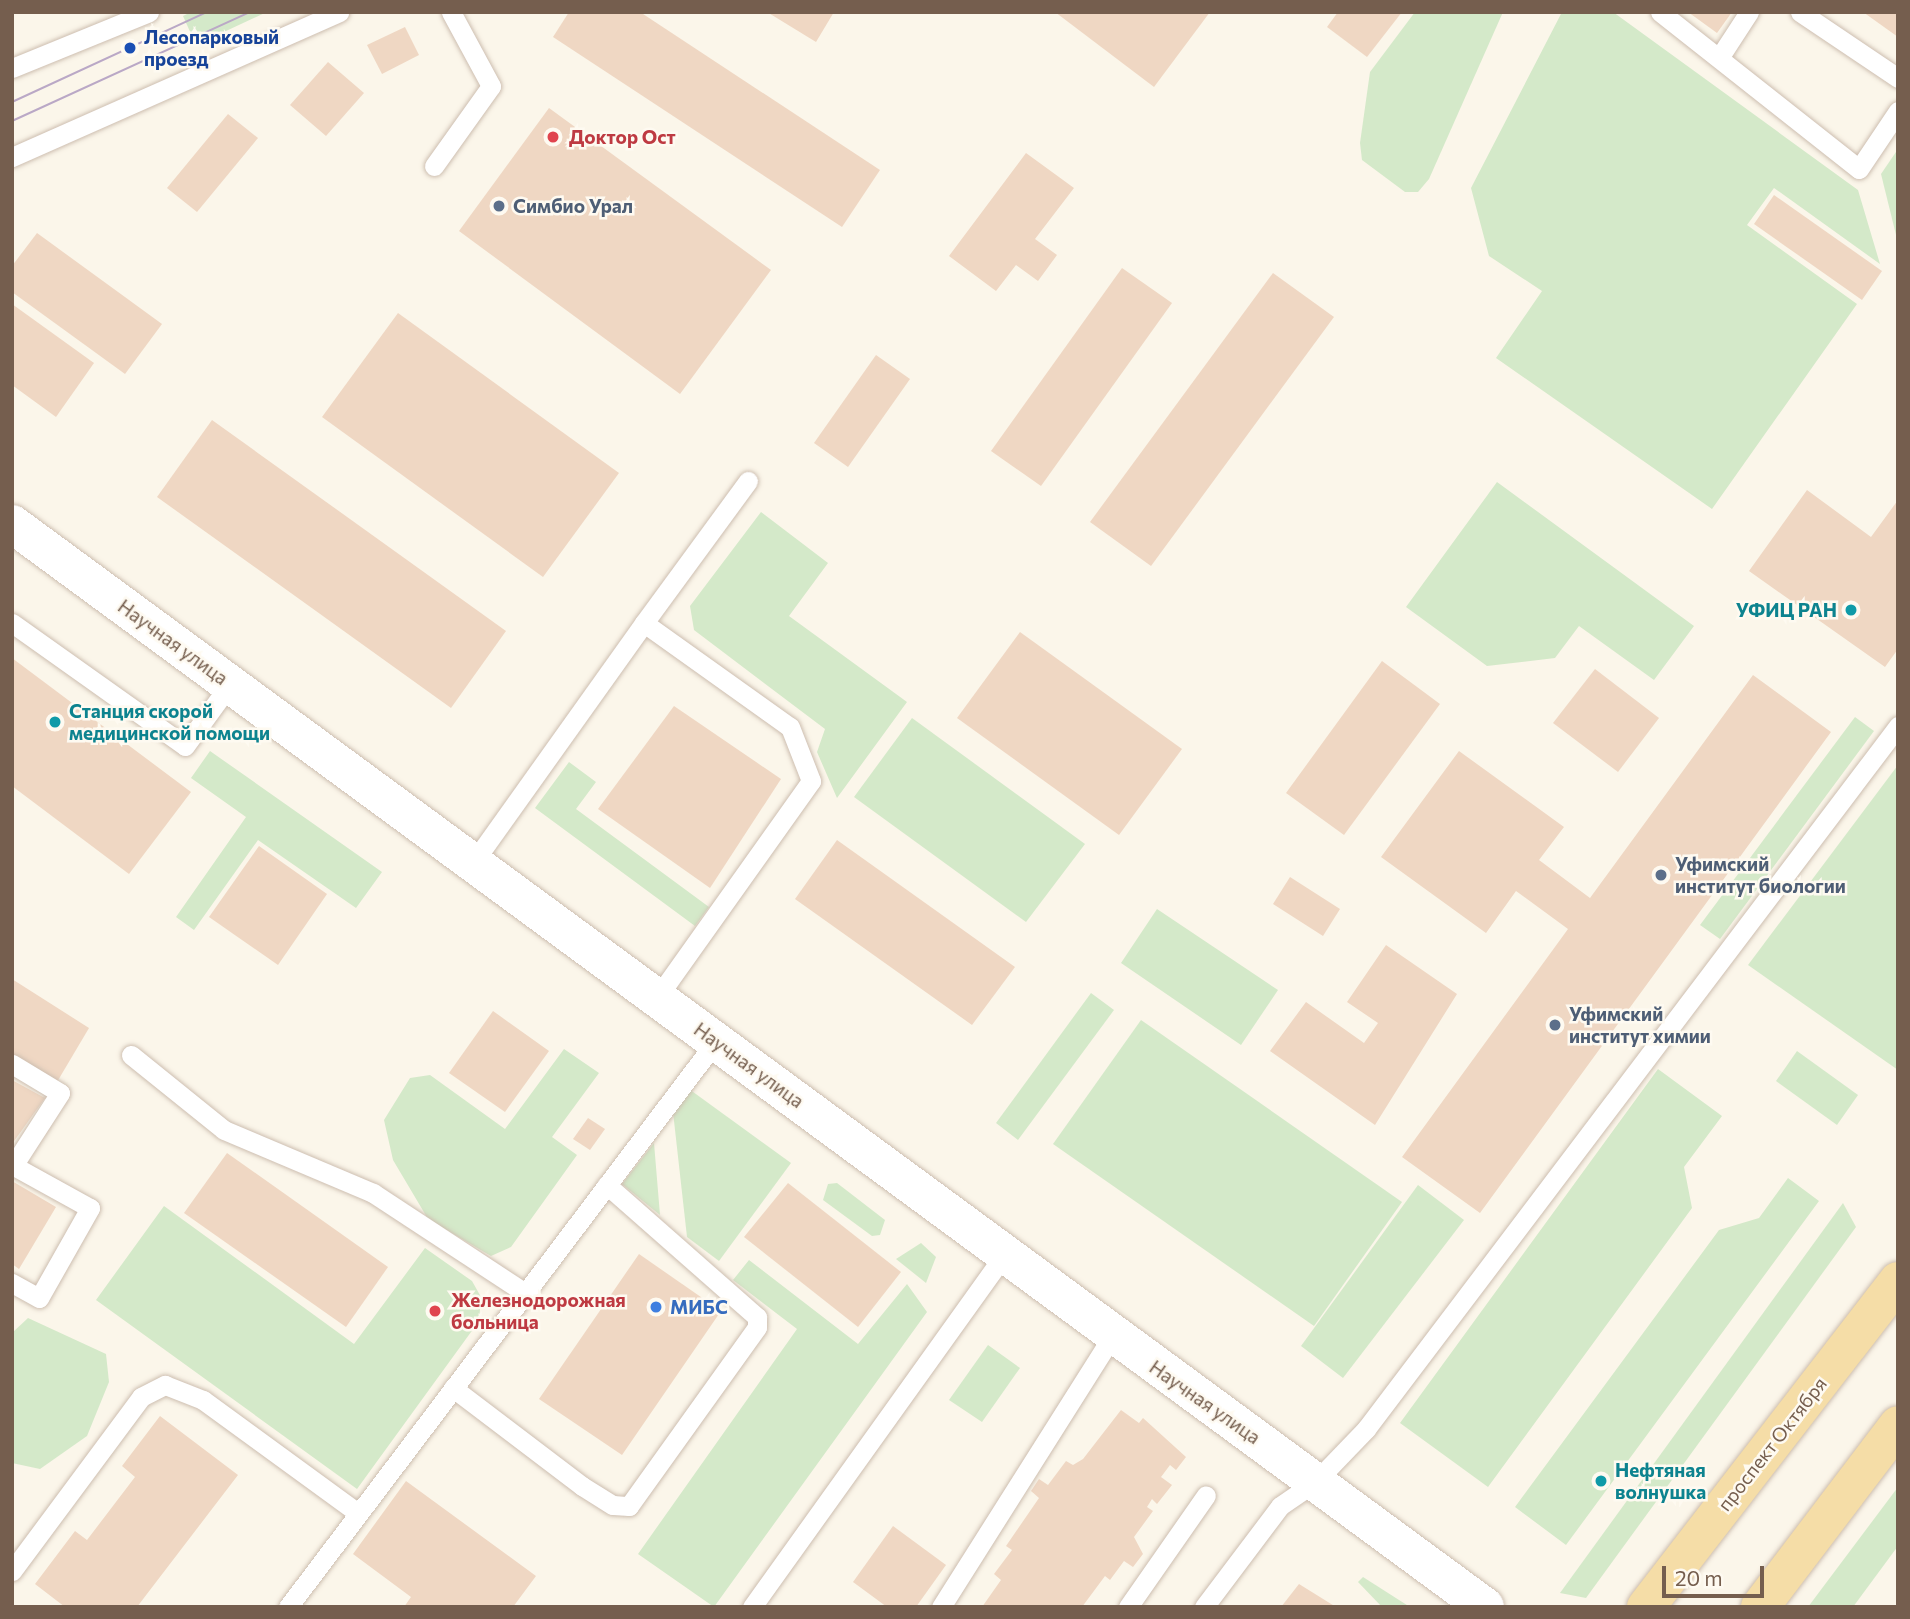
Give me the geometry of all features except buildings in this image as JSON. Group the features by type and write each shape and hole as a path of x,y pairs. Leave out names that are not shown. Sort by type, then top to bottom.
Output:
{"main road":[{"name":"проспект Октября","path":"1646,1607 1898,1281"},
{"path":"1760,1607 1898,1425"}],"street":[{"name":"Научная улица","path":"12,524 475,860 1112,1337 1485,1607"}],"lane":[{"path":"12,68 149,12"},
{"path":"12,157 339,12"},
{"path":"434,166 491,86 451,12"},
{"path":"1660,12 1858,169 1898,110"},
{"path":"1718,58 1749,12"},
{"path":"1800,12 1898,78"},
{"path":"475,860 748,481"},
{"path":"12,623 185,746 230,684"},
{"path":"644,623 790,727 811,780 657,998"},
{"path":"1204,1607 1280,1506 1315,1482 1366,1429 1898,726"},
{"path":"288,1607 716,1041"},
{"path":"131,1055 224,1130 373,1193 525,1293"},
{"path":"12,1064 60,1093 13,1165 90,1208 39,1298 12,1283"},
{"path":"453,1388 582,1486 613,1505 629,1506 757,1327 757,1317 607,1185"},
{"path":"752,1607 1003,1256"},
{"path":"941,1607 1112,1337"},
{"path":"12,1571 141,1397 165,1385 203,1400 358,1513"},
{"path":"1128,1607 1206,1495"}],"green space":[{"path":"191,12 267,12 196,45 183,16"},
{"path":"1415,12 1503,12 1429,179 1418,192 1405,192 1362,160 1360,143 1370,72"},
{"path":"1562,12 1613,12 1858,190 1880,264 1774,188 1747,225 1857,304 1712,509 1496,358 1542,291 1489,256 1471,188"},
{"path":"1898,149 1898,243 1881,174"},
{"path":"1497,482 1694,626 1654,680 1579,626 1555,658 1487,666 1406,607"},
{"path":"761,512 828,563 789,616 907,702 837,798 817,752 825,729 694,630 690,606"},
{"path":"1855,717 1874,731 1720,939 1700,925"},
{"path":"912,718 1085,844 1026,922 854,797"},
{"path":"210,751 382,872 356,908 258,840 194,930 176,917 246,817 191,778"},
{"path":"569,762 596,782 576,809 709,907 695,926 535,808"},
{"path":"1898,765 1898,1070 1748,965"},
{"path":"1157,909 1278,990 1241,1045 1121,963"},
{"path":"1091,993 1114,1010 1018,1140 996,1123"},
{"path":"1141,1020 1402,1202 1314,1326 1053,1144"},
{"path":"564,1049 599,1073 552,1137 577,1155 511,1247 491,1256 428,1219 393,1160 384,1120 410,1078 430,1075 505,1129"},
{"path":"1797,1051 1858,1095 1837,1125 1776,1081"},
{"path":"1658,1069 1722,1116 1684,1167 1692,1208 1488,1487 1400,1423"},
{"path":"689,1089 791,1163 719,1261 687,1237 673,1112"},
{"path":"654,1143 660,1215 622,1184"},
{"path":"1788,1178 1819,1201 1566,1545 1515,1507 1719,1230 1759,1218"},
{"path":"837,1183 885,1220 880,1235 872,1236 823,1200 828,1184"},
{"path":"1418,1185 1464,1220 1343,1378 1301,1346"},
{"path":"1843,1203 1856,1227 1586,1598 1560,1593"},
{"path":"164,1206 354,1344 425,1248 472,1281 481,1297 479,1321 357,1489 96,1300"},
{"path":"921,1243 936,1257 926,1283 896,1259"},
{"path":"749,1260 858,1344 907,1284 927,1312 714,1607 638,1554 797,1329 733,1280"},
{"path":"28,1318 106,1354 109,1382 87,1436 40,1469 12,1463 12,1333"},
{"path":"988,1345 1020,1368 982,1422 949,1400"},
{"path":"1898,1487 1898,1546 1853,1607 1808,1607"},
{"path":"1363,1577 1410,1607 1382,1607 1358,1582"}],"tram line":[{"path":"12,102 207,12"},
{"path":"12,121 250,12"}],"place":[{"name":"Лесопарковый проезд","path":"130,48"},
{"name":"Доктор Ост","path":"553,137"},
{"name":"Симбио Урал","path":"499,206"},
{"name":"УФИЦ РАН","path":"1851,610"},
{"name":"Станция скорой медицинской помощи","path":"55,722"},
{"name":"Уфимский институт биологии","path":"1661,875"},
{"name":"Уфимский институт химии","path":"1555,1025"},
{"name":"МИБС","path":"656,1307"},
{"name":"Железнодорожная больница","path":"435,1311"},
{"name":"Нефтяная волнушка","path":"1601,1481"}]}
